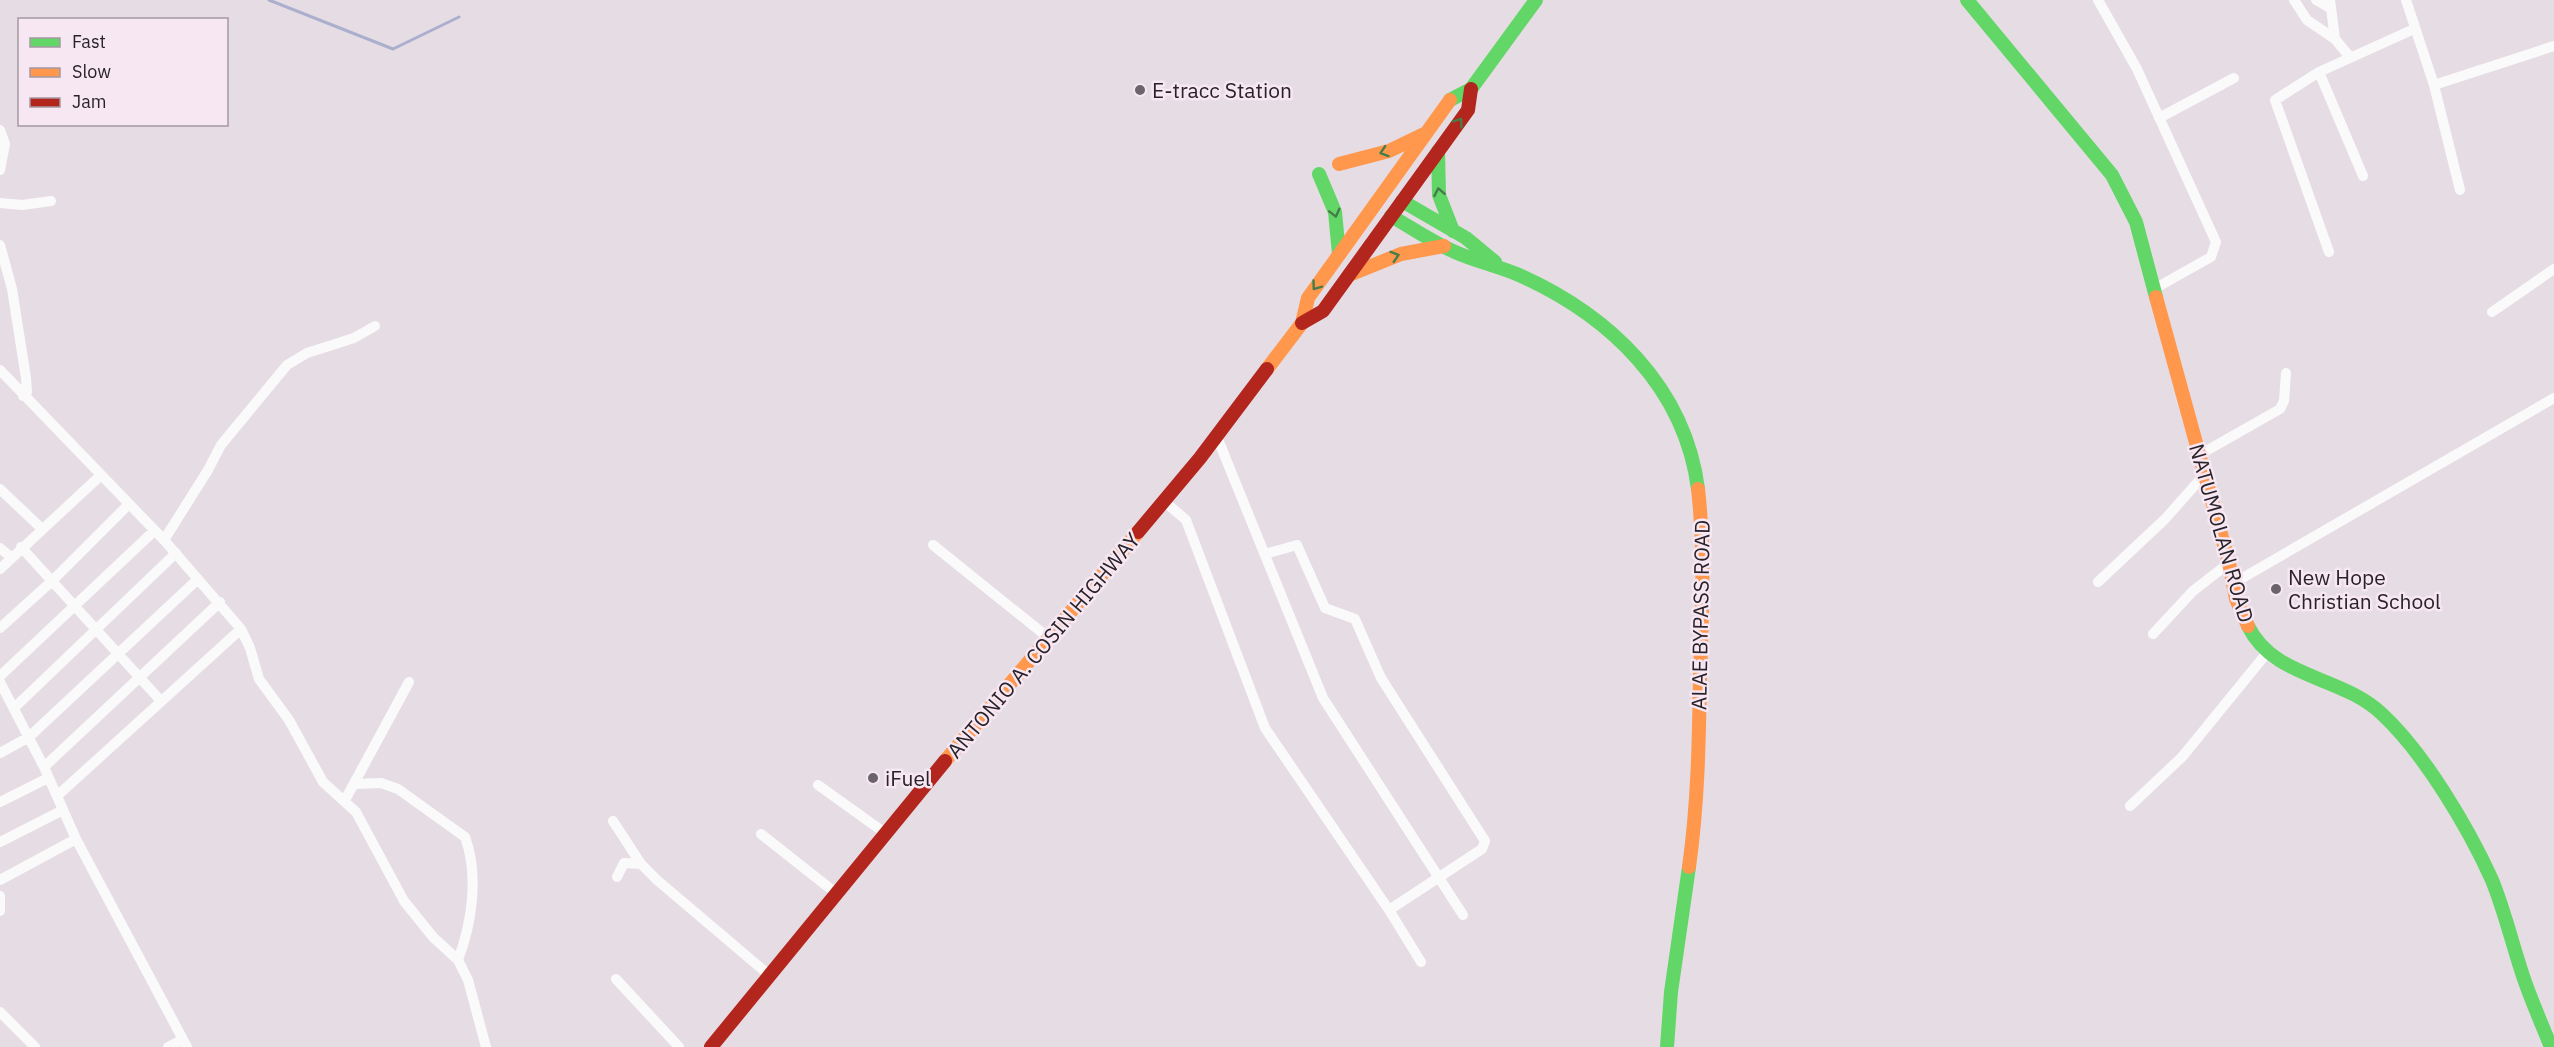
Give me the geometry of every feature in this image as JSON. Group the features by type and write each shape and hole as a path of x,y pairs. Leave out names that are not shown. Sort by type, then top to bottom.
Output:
{"main road":[{"name":"ANTONIO A. COSIN HIGHWAY","path":"711,1047 885,833 1165,502 1302,323 1323,311 1468,110 1471,89 1536,0"},
{"name":"NATUMOLAN ROAD","path":"1968,0 2120,186 2136,222 2229,563 2232,584 2244,620 2266,654 2284,666 2341,686 2363,698 2381,713 2415,755 2449,804 2491,879 2524,980 2551,1047"},
{"name":"ANTONIO A. COSIN HIGHWAY","path":"1302,323 1308,298 1427,132 1452,98 1471,89"},
{"path":"1339,164 1389,151 1427,132"},
{"path":"1438,151 1439,195 1453,231"},
{"path":"1319,174 1334,206 1340,240 1339,254"},
{"name":"ALAE BYPASS ROAD","path":"1385,191 1453,231 1505,269 1598,321 1634,353 1658,384 1684,433 1697,476 1705,558 1696,806 1667,1047"},
{"name":"ALAE BYPASS ROAD","path":"1374,206 1457,253 1505,269"},
{"path":"1349,275 1401,254 1444,246"}],"street":[{"path":"2098,0 2137,69 2203,212 2216,248 2211,257 2154,289"},
{"path":"2294,0 2307,20 2335,39 2349,56"},
{"path":"2316,0 2330,4 2335,39"},
{"path":"2406,0 2434,85 2460,190"},
{"path":"2329,252 2275,100 2349,56 2414,29"},
{"path":"2434,85 2554,46"},
{"path":"2319,72 2363,176"},
{"path":"2159,118 2234,78"},
{"path":"0,130 5,144 0,170"},
{"path":"0,203 22,205 51,201"},
{"path":"0,245 12,289 26,378 27,392 23,396"},
{"path":"2492,312 2554,269"},
{"path":"164,540 208,470 220,445 287,364 307,352 354,338 375,326"},
{"path":"0,370 164,540 241,629 262,684 284,713 323,782 345,800 364,822 404,901 433,937 458,960 468,980 486,1047"},
{"path":"2199,455 2280,409 2284,401 2286,373"},
{"path":"2232,584 2554,398"},
{"path":"1217,436 1323,698 1463,915"},
{"path":"0,569 41,528 100,476"},
{"path":"2098,582 2165,519 2204,476"},
{"path":"0,489 41,528"},
{"path":"1165,502 1186,520 1265,728 1389,910 1421,962"},
{"path":"0,628 52,581 129,504"},
{"path":"0,676 154,531"},
{"path":"933,545 1051,639"},
{"path":"1265,554 1290,546 1299,547 1325,608 1332,613 1350,616 1358,623 1381,678 1483,836 1485,846 1482,849 1389,910"},
{"path":"0,548 11,557"},
{"path":"21,548 161,701"},
{"path":"14,708 176,553"},
{"path":"2154,634 2193,591 2229,563"},
{"path":"0,753 28,737 198,579"},
{"path":"0,802 46,773 141,677 220,602"},
{"path":"57,796 241,629"},
{"path":"2130,806 2182,757 2266,654"},
{"path":"0,682 76,839 185,1043 168,1047"},
{"path":"345,800 370,750 409,682"},
{"path":"355,784 381,783 398,789 465,837 469,848 470,912 468,933 458,960"},
{"path":"818,785 885,833"},
{"path":"0,842 63,810"},
{"path":"613,821 641,864 769,975"},
{"path":"761,834 837,894"},
{"path":"0,879 76,839"},
{"path":"617,877 624,863 641,864"},
{"path":"0,896 0,911"},
{"path":"616,979 679,1047"},
{"path":"0,1012 35,1047"}],"waterway":[{"path":"269,0 393,49 459,17"}],"traffic: fast":[{"path":"1450,100 1471,89 1536,0"},
{"path":"1967,0 2112,175 2136,222 2156,297"},
{"path":"1438,151 1439,195 1453,231"},
{"path":"1319,174 1335,212 1339,254"},
{"path":"1402,201 1466,238 1495,262"},
{"path":"1391,216 1447,248 1519,275 1552,291 1612,333 1659,387 1677,418 1690,452 1698,489"},
{"path":"2248,626 2274,657 2366,701 2382,714 2414,749 2458,814 2492,880 2524,979 2551,1047"},
{"path":"1667,1047 1671,992 1689,867"}],"traffic: slow":[{"path":"1267,369 1302,323 1308,298 1450,100"},
{"path":"1339,164 1389,151 1424,134"},
{"path":"1349,275 1401,254 1444,246"},
{"path":"2156,297 2229,563 2236,599 2248,626"},
{"path":"1689,867 1698,772 1702,605 1702,536 1698,489"},
{"path":"945,761 1138,532"}],"traffic: jam":[{"path":"1302,323 1323,311 1468,110 1471,89"},
{"path":"1138,532 1200,458 1267,369"},
{"path":"711,1047 945,761"}],"place":[{"name":"E-tracc Station","path":"1140,90"},
{"name":"New Hope Christian School","path":"2276,589"},
{"name":"iFuel","path":"873,778"}]}
